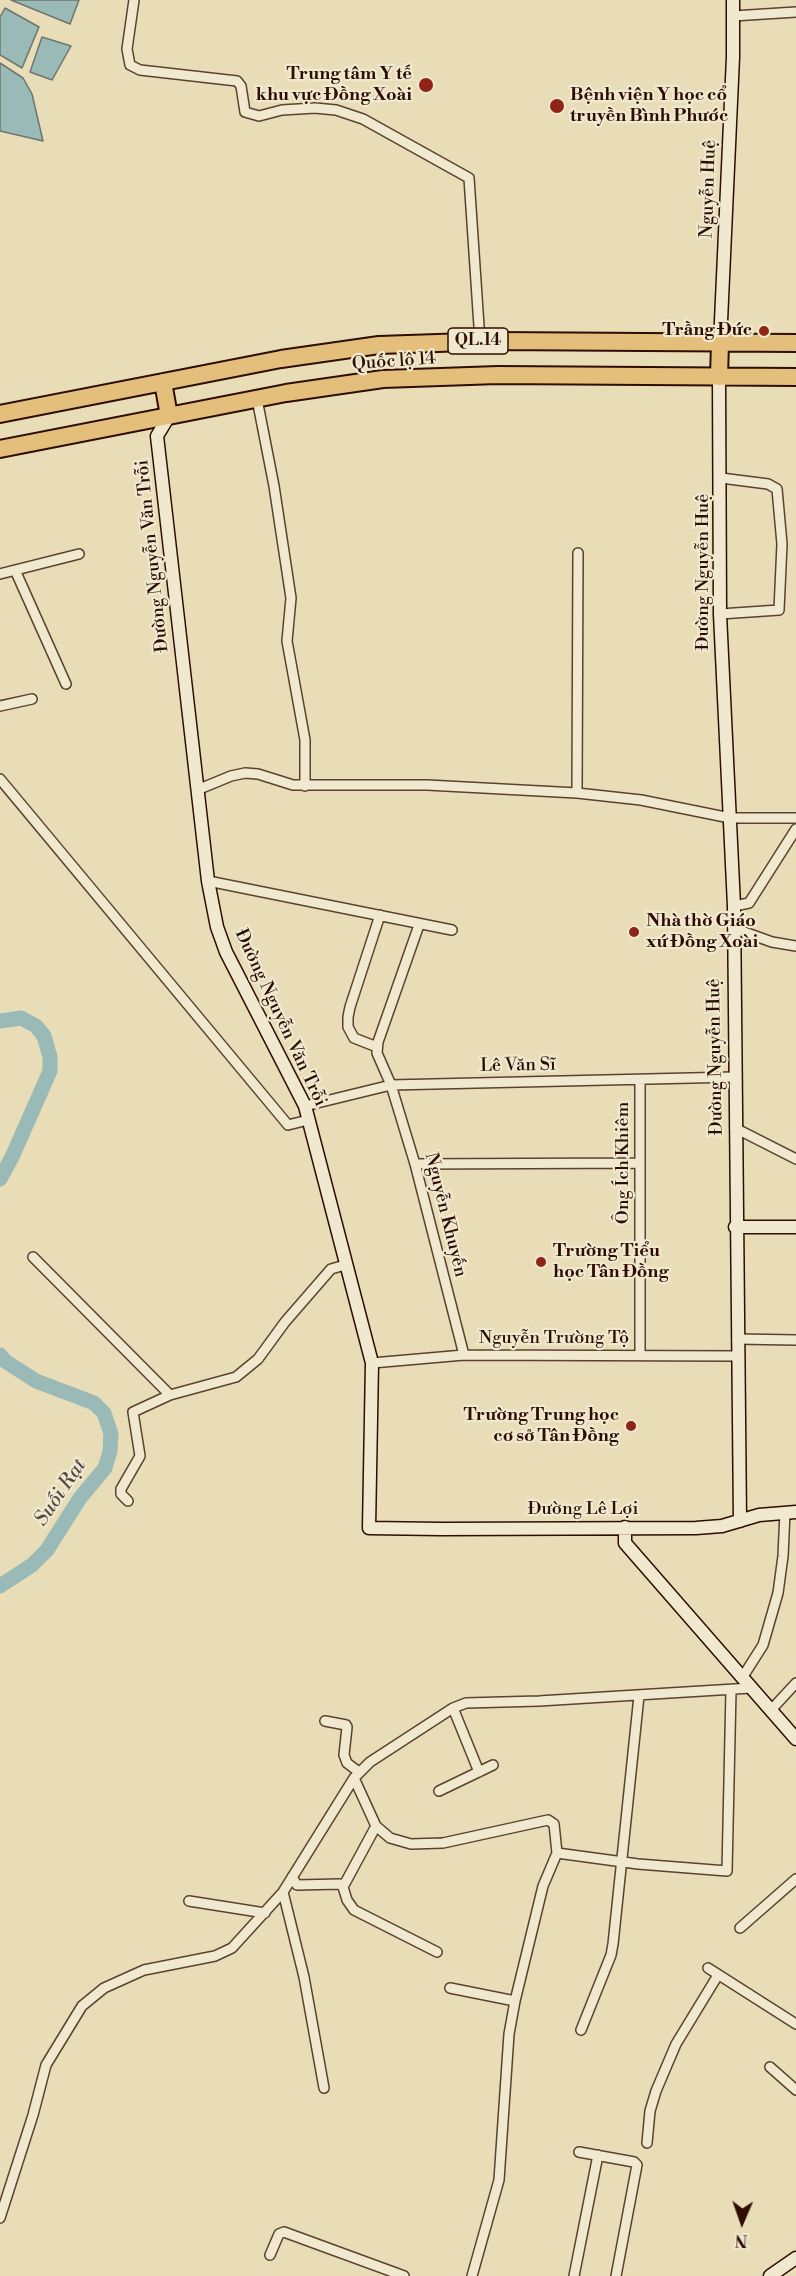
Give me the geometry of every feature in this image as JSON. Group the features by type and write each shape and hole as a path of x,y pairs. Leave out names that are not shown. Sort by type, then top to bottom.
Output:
{"highway":[{"name":"Quốc lộ 14","path":"0,414 281,359 380,345 480,341 796,343"},
{"path":"719,377 720,343"},
{"name":"Quốc lộ 14","path":"0,449 286,393 383,380 498,375 796,377"},
{"path":"163,382 170,416"}],"street":[{"path":"134,0 127,49 130,65 141,70 237,81 241,86 245,112 259,116 282,110 315,108 336,110 363,119 470,178 480,341"},
{"name":"Nguyễn Huệ","path":"720,343 733,0"},
{"path":"734,16 796,12"},
{"name":"Đường Nguyễn Huệ","path":"719,377 720,614 734,906 735,1227 740,1521"},
{"path":"257,399 274,486 291,598 287,641 305,740 305,786"},
{"name":"Đường Nguyễn Văn Trỗi","path":"170,416 157,436 208,881 217,927 226,952 305,1106 372,1364 369,1528"},
{"path":"720,614 779,610 782,544 777,489 768,484 721,478"},
{"path":"577,793 578,553"},
{"path":"0,574 79,554"},
{"path":"15,570 66,684"},
{"path":"0,706 32,699"},
{"path":"197,790 231,776 258,774 293,786 428,784 577,793 641,800 730,818 796,818"},
{"path":"0,779 288,1125 308,1120"},
{"path":"734,906 749,903 796,828"},
{"path":"208,881 452,930"},
{"path":"380,915 348,1017 348,1027 354,1038 376,1047 419,925"},
{"path":"733,928 772,942 796,946"},
{"name":"Nguyễn Khuyến","path":"376,1047 391,1085 416,1164 464,1355"},
{"name":"Lê Văn Sĩ","path":"305,1106 391,1085 734,1077"},
{"name":"Ông Ích Khiêm","path":"640,1080 640,1355"},
{"path":"735,1128 796,1159"},
{"path":"416,1164 640,1163"},
{"path":"735,1227 796,1227"},
{"path":"33,1257 170,1395"},
{"path":"128,1501 121,1494 121,1490 140,1456 133,1412 170,1395 236,1377 258,1359 285,1322 331,1269 345,1265"},
{"path":"737,1339 796,1340"},
{"name":"Nguyễn Trường Tộ","path":"372,1364 464,1355 737,1356"},
{"path":"0,2218 33,2115 46,2065 82,2006 104,1988 144,1970 215,1956 232,1947 283,1892 357,1775 370,1762 453,1708 466,1703 731,1690 746,1683 763,1645 778,1593 791,1512"},
{"name":"Đường Lê Lợi","path":"369,1528 696,1528 740,1521 759,1515 791,1512"},
{"path":"626,1527 626,1543 796,1739"},
{"path":"771,1710 796,1683"},
{"path":"557,1852 622,1862 727,1870 731,1690"},
{"path":"581,2030 611,1955 639,1695"},
{"path":"453,1708 479,1772"},
{"path":"325,1721 347,1727 344,1755 347,1763 357,1775 376,1826 390,1838 411,1844 426,1845 548,1820 554,1824 557,1852 543,1886 509,2034 499,2180 472,2276"},
{"path":"439,1791 493,1765"},
{"path":"343,1887 376,1826"},
{"path":"292,1877 297,1885 335,1882 343,1887 347,1900 354,1910 436,1952"},
{"path":"740,1928 796,1879"},
{"path":"283,1892 304,1977 324,2088"},
{"path":"189,1901 265,1913"},
{"path":"708,1968 796,2024"},
{"path":"647,2143 650,2111 656,2091 676,2044 717,1975"},
{"path":"450,1988 515,2001"},
{"path":"770,2067 796,2090"},
{"path":"579,2152 634,2162 637,2165 616,2276"},
{"path":"574,2276 598,2156"},
{"path":"270,2255 279,2234 284,2232 404,2276"},
{"path":"770,2276 796,2258"}],"water":[{"path":"11,0 79,0 70,24"},
{"path":"5,8 39,27 22,68 0,55 0,17"},
{"path":"42,37 71,46 52,80 30,72"},
{"path":"0,63 23,78 32,94 43,141 0,131"}],"waterway":[{"name":"Suối Rạt","path":"0,1021 21,1018 36,1026 44,1036 50,1057 50,1071 0,1179"},
{"name":"Suối Rạt","path":"0,1355 5,1361 36,1381 94,1403 104,1413 111,1434 110,1451 105,1468 80,1498 47,1550 32,1565 0,1586"}],"place":[{"name":"Trung tâm Y tế khu vực Đồng Xoài","path":"426,85"},
{"name":"Bệnh viện Y học cổ truyền Bình Phước","path":"557,106"},
{"name":"Trầng Đức","path":"764,331"},
{"name":"Nhà thờ Giáo xứ Đồng Xoài","path":"634,932"},
{"name":"Trường Tiểu học Tân Đồng","path":"541,1262"},
{"name":"Trường Trung học cơ sở Tân Đồng","path":"631,1426"}]}
